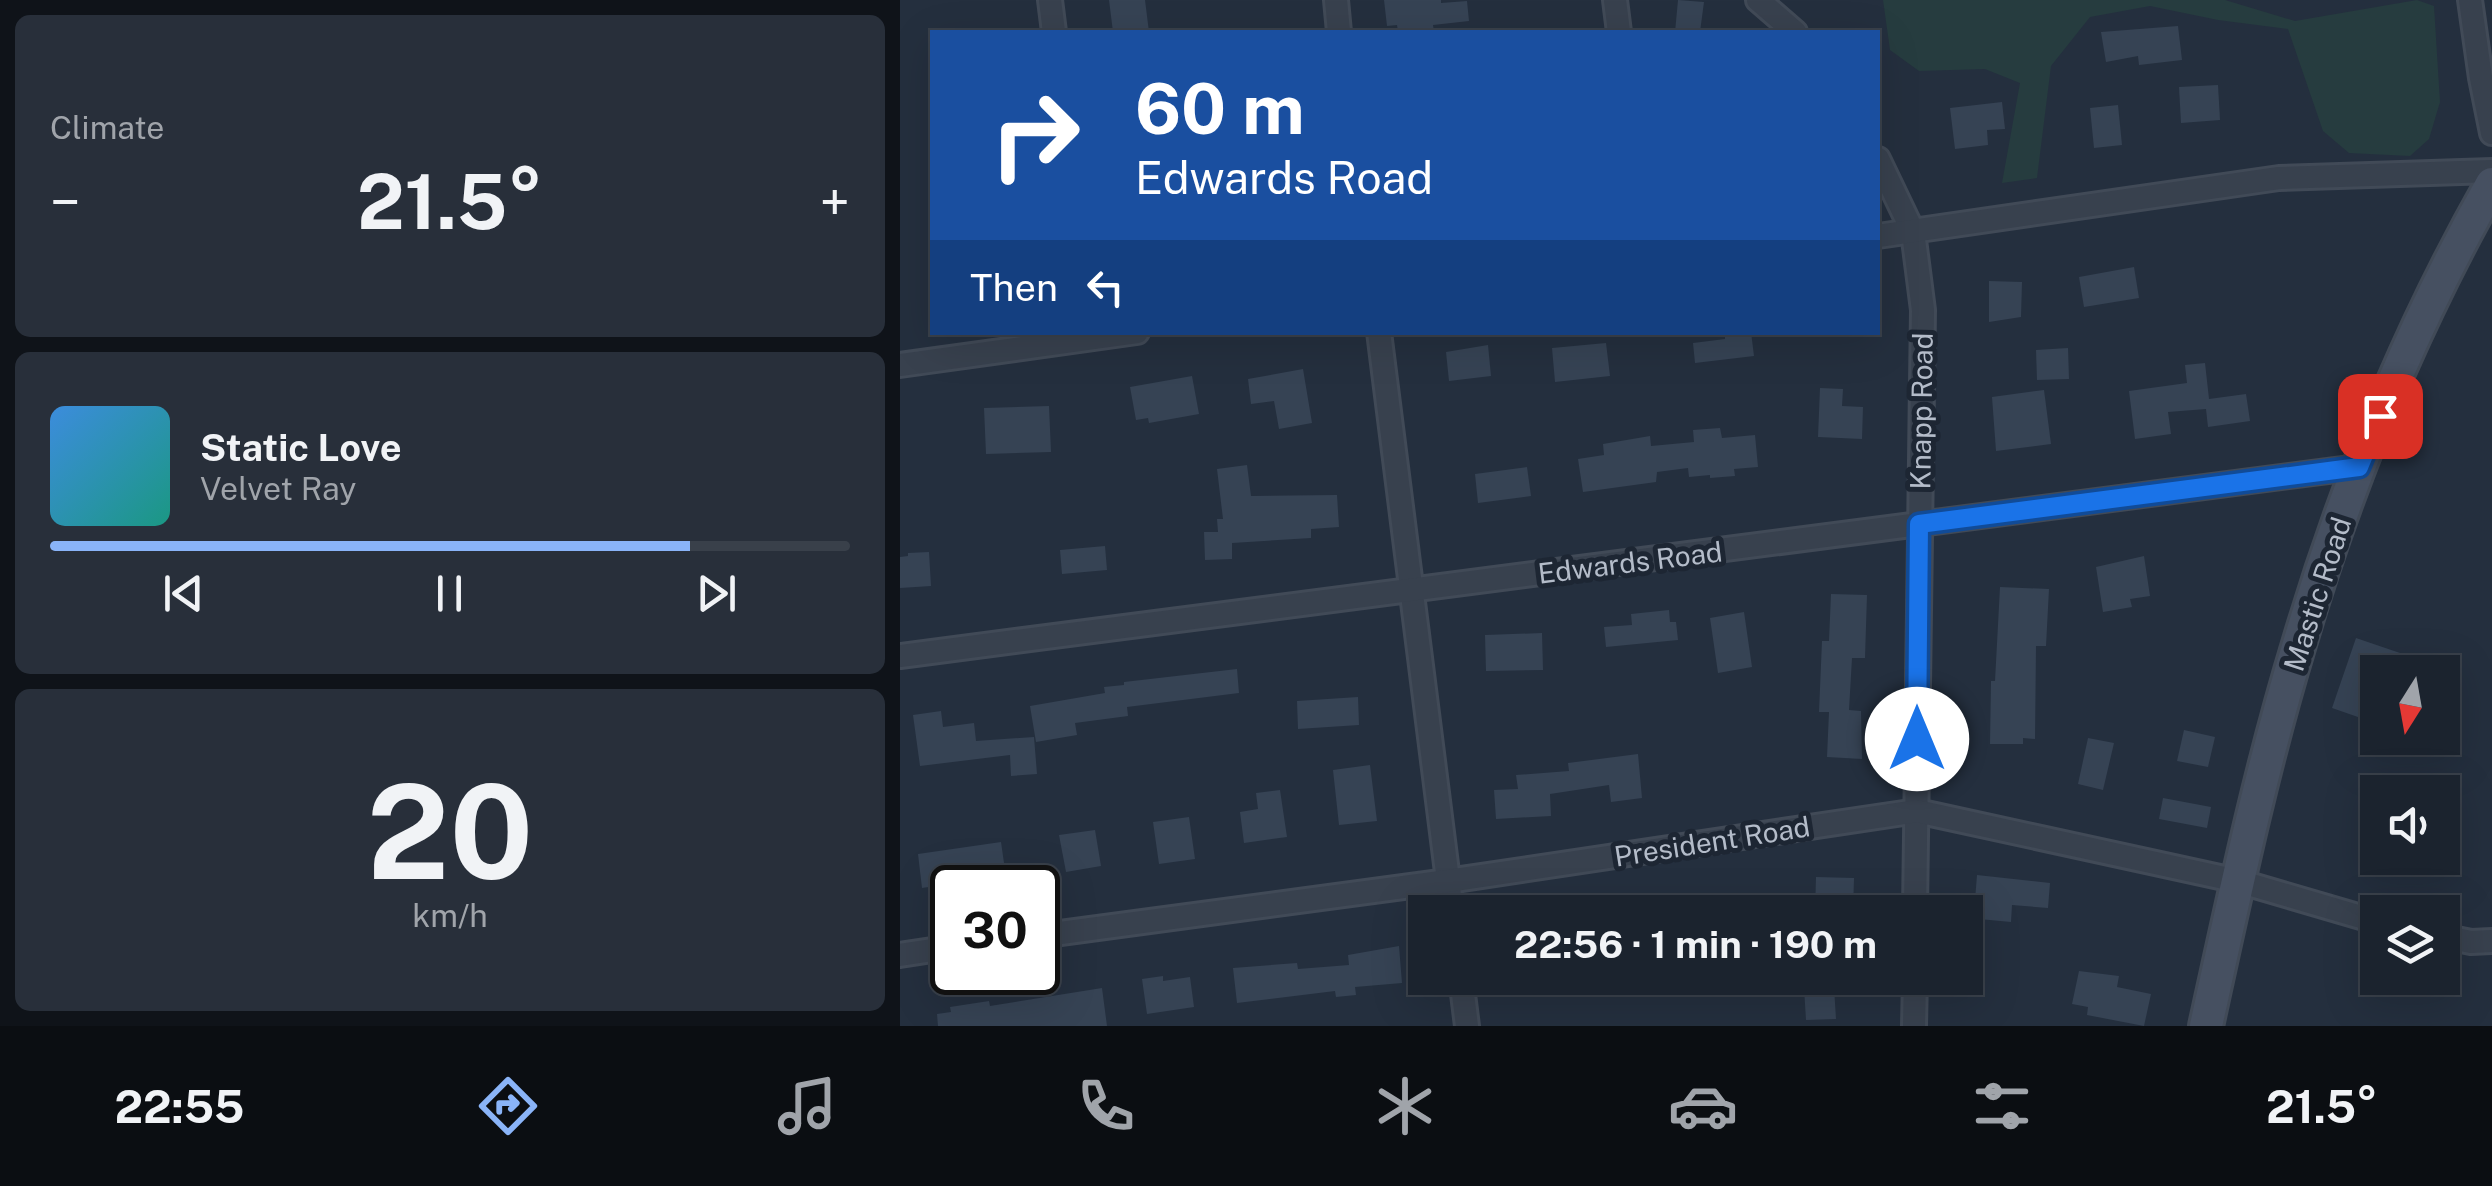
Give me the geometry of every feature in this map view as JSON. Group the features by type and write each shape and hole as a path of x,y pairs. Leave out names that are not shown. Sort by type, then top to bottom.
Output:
{"main road":[{"name":"Mastic Road","path":"2206,1026 2299,642 2359,467 2446,265 2492,184"}],"street":[{"path":"1050,0 1054,30"},
{"path":"1336,0 1339,30"},
{"path":"1615,0 1619,30"},
{"path":"1758,0 1793,30"},
{"path":"2470,0 2492,133"},
{"path":"2480,78 2492,52"},
{"name":"Knapp Road","path":"1880,164 1913,232 1923,310 1915,895"},
{"path":"1880,236 2279,178 2492,171"},
{"path":"900,365 1090,335"},
{"path":"1379,335 1450,895"},
{"name":"Edwards Road","path":"900,656 2359,467"},
{"name":"President Road","path":"1060,933 1448,881 1916,811 2238,882 2360,917"},
{"path":"2460,940 2492,941"},
{"path":"900,954 930,951"},
{"path":"1463,995 1467,1026"},
{"path":"1914,995 1914,1026"}],"green space":[{"path":"1883,0 2225,0 2295,21 2417,0 2434,6 2440,102 2429,139 2410,156 2349,153 2323,131 2288,29 2150,6 2090,17 2051,66 2037,178 2002,183 2020,83 1985,69 1919,71 1890,50"}],"building":[{"path":"1109,0 1145,0 1149,30 1113,30"},
{"path":"1384,0 1467,1 1469,21 1433,25 1434,30 1398,30 1397,25 1387,26"},
{"path":"1678,0 1704,2 1700,30 1675,30"},
{"path":"2178,26 2182,60 2139,65 2138,56 2106,62 2101,32"},
{"path":"2218,85 2220,120 2181,123 2179,87"},
{"path":"2002,102 2005,129 1987,130 1988,145 1955,149 1950,108"},
{"path":"2118,105 2122,145 2094,148 2090,108"},
{"path":"2134,267 2139,298 2084,307 2079,277"},
{"path":"1989,281 2022,282 2021,317 1989,322"},
{"path":"1725,335 1751,335 1754,356 1695,363 1693,343 1725,339"},
{"path":"1606,343 1610,376 1555,382 1552,348"},
{"path":"1488,345 1491,376 1449,381 1446,352"},
{"path":"2068,348 2069,379 2037,380 2036,350"},
{"path":"2205,363 2209,399 2246,394 2250,421 2208,427 2206,409 2168,412 2171,434 2135,439 2129,391 2187,383 2185,365"},
{"path":"1303,369 1312,423 1279,429 1274,401 1251,404 1248,379"},
{"path":"1192,376 1199,414 1149,423 1148,418 1136,420 1130,387"},
{"path":"1820,388 1843,389 1842,406 1863,407 1862,439 1818,437"},
{"path":"2044,390 2051,444 1996,451 1992,397"},
{"path":"1049,406 1051,452 986,454 984,408"},
{"path":"1720,428 1722,438 1755,435 1758,467 1734,469 1735,476 1710,478 1689,477 1688,468 1657,472 1656,482 1583,492 1578,459 1604,455 1603,444 1650,436 1651,446 1694,442 1693,430"},
{"path":"1247,465 1251,496 1337,495 1339,527 1311,529 1311,538 1232,543 1232,559 1205,560 1204,532 1218,532 1217,519 1223,519 1217,469"},
{"path":"1527,467 1531,496 1478,503 1475,474"},
{"path":"1105,546 1107,570 1062,574 1060,550"},
{"path":"929,552 931,586 900,588 900,557"},
{"path":"2144,556 2150,596 2130,599 2132,607 2103,612 2096,567"},
{"path":"2000,587 2049,589 2046,646 2036,646 2035,739 2023,738 2023,744 1990,744 1991,681 1995,681"},
{"path":"1831,594 1867,595 1865,658 1852,658 1849,710 1861,711 1862,759 1827,757 1829,712 1819,712 1822,641 1829,641"},
{"path":"1669,610 1670,622 1676,622 1678,640 1606,647 1604,627 1632,625 1631,614"},
{"path":"1744,612 1752,667 1718,673 1710,618"},
{"path":"1542,633 1543,670 1486,671 1485,635"},
{"path":"2356,638 2406,655 2360,655 2360,718 2332,708"},
{"path":"1237,669 1239,693 1127,707 1128,716 1075,723 1077,735 1036,742 1030,706 1105,693 1104,687 1124,682"},
{"path":"1358,697 1359,725 1298,729 1297,701"},
{"path":"941,711 943,727 974,723 976,741 1034,737 1037,774 1011,776 1010,755 920,766 913,715"},
{"path":"2184,730 2215,737 2208,767 2177,761"},
{"path":"2088,738 2114,743 2103,790 2078,784"},
{"path":"1638,754 1642,798 1611,802 1609,785 1550,794 1551,816 1496,819 1494,790 1518,789 1516,775 1569,771 1568,763"},
{"path":"1370,765 1377,821 1339,825 1333,770"},
{"path":"1280,790 1287,837 1244,843 1240,812 1258,809 1256,793"},
{"path":"2163,798 2211,807 2207,828 2159,819"},
{"path":"1189,817 1195,859 1159,864 1153,822"},
{"path":"1095,830 1101,866 1066,872 1059,835"},
{"path":"1001,842 1004,865 930,865 930,887 922,888 918,854"},
{"path":"1977,875 2050,883 2048,908 2012,905 2011,922 1983,919 1983,895 1975,895"},
{"path":"1816,877 1854,878 1854,895 1815,895"},
{"path":"1399,946 1402,983 1355,987 1356,995 1336,997 1335,991 1237,1003 1233,968 1297,963 1298,969 1349,965 1348,955"},
{"path":"2079,971 2119,976 2117,987 2151,994 2144,1026 2087,1015 2088,1007 2072,1004"},
{"path":"1163,976 1163,981 1190,977 1194,1007 1147,1014 1142,979"},
{"path":"1102,988 1107,1026 938,1026 937,1014 951,1012 950,1007 989,1001 990,1006"},
{"path":"1804,995 1834,995 1836,1019 1806,1020"}],"route":[{"path":"1917,739 1919,524 2359,467 2380,416"}]}
